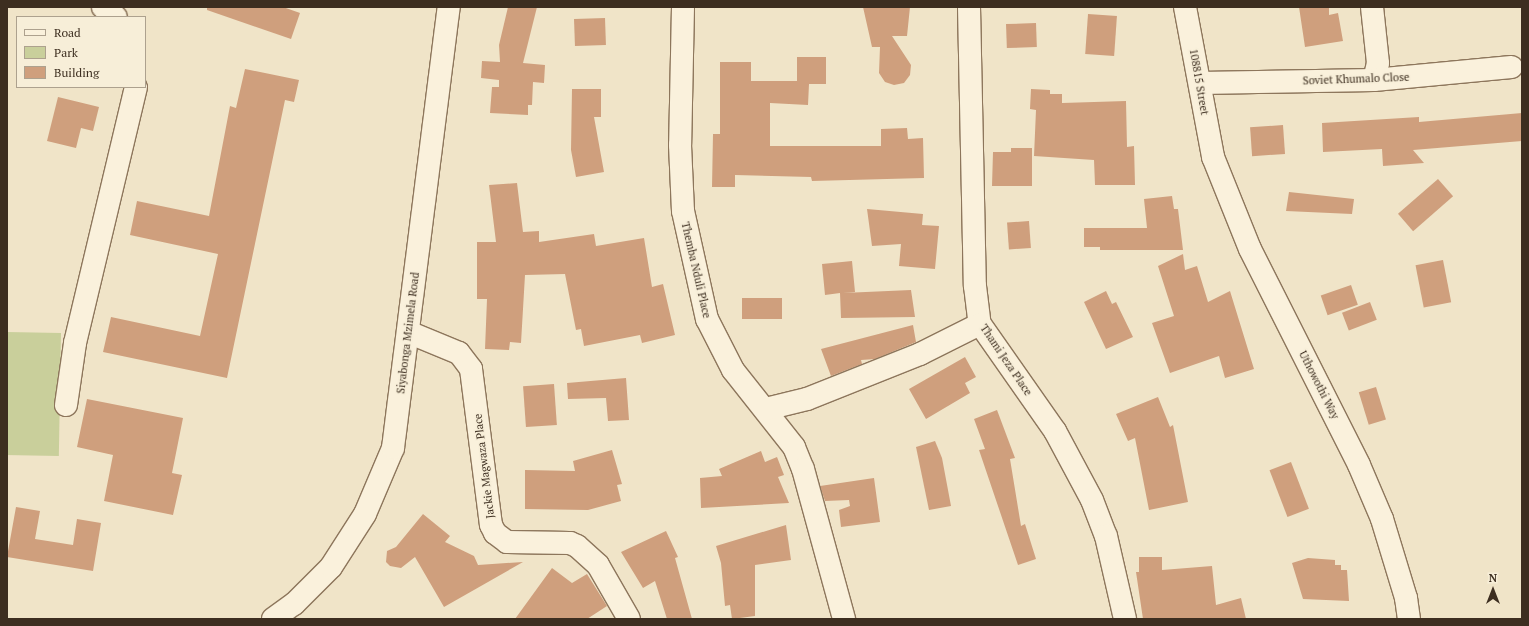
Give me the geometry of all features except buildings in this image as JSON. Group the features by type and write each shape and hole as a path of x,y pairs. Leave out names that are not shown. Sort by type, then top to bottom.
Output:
{"street":[{"path":"102,7 115,16"},
{"name":"Siyabonga Mzimela Road","path":"273,619 294,604 331,567 365,514 394,448 449,7"},
{"name":"Themba Nduli Place","path":"683,7 680,145 683,211 707,319 733,370 766,409 794,447 803,469 844,619"},
{"name":"Thami Jeza Place","path":"969,7 975,278 980,324 1055,431 1092,500 1106,536 1124,619"},
{"name":"108815 Street","path":"1185,7 1213,157"},
{"path":"1372,7 1378,63 1374,80"},
{"name":"Soviet Khumalo Close","path":"1200,83 1374,80 1511,67"},
{"path":"66,405 75,343 136,88"},
{"name":"Uthowothi Way","path":"1213,157 1250,249 1365,479 1382,519 1406,598 1408,619"},
{"path":"766,409 807,399 920,354 980,324"},
{"name":"Jackie Magwaza Place","path":"408,332 459,353 471,369 490,525 495,533 507,542 570,543 577,546 598,565 629,619"}],"green space":[{"path":"7,332 61,333 59,456 7,455"}]}
